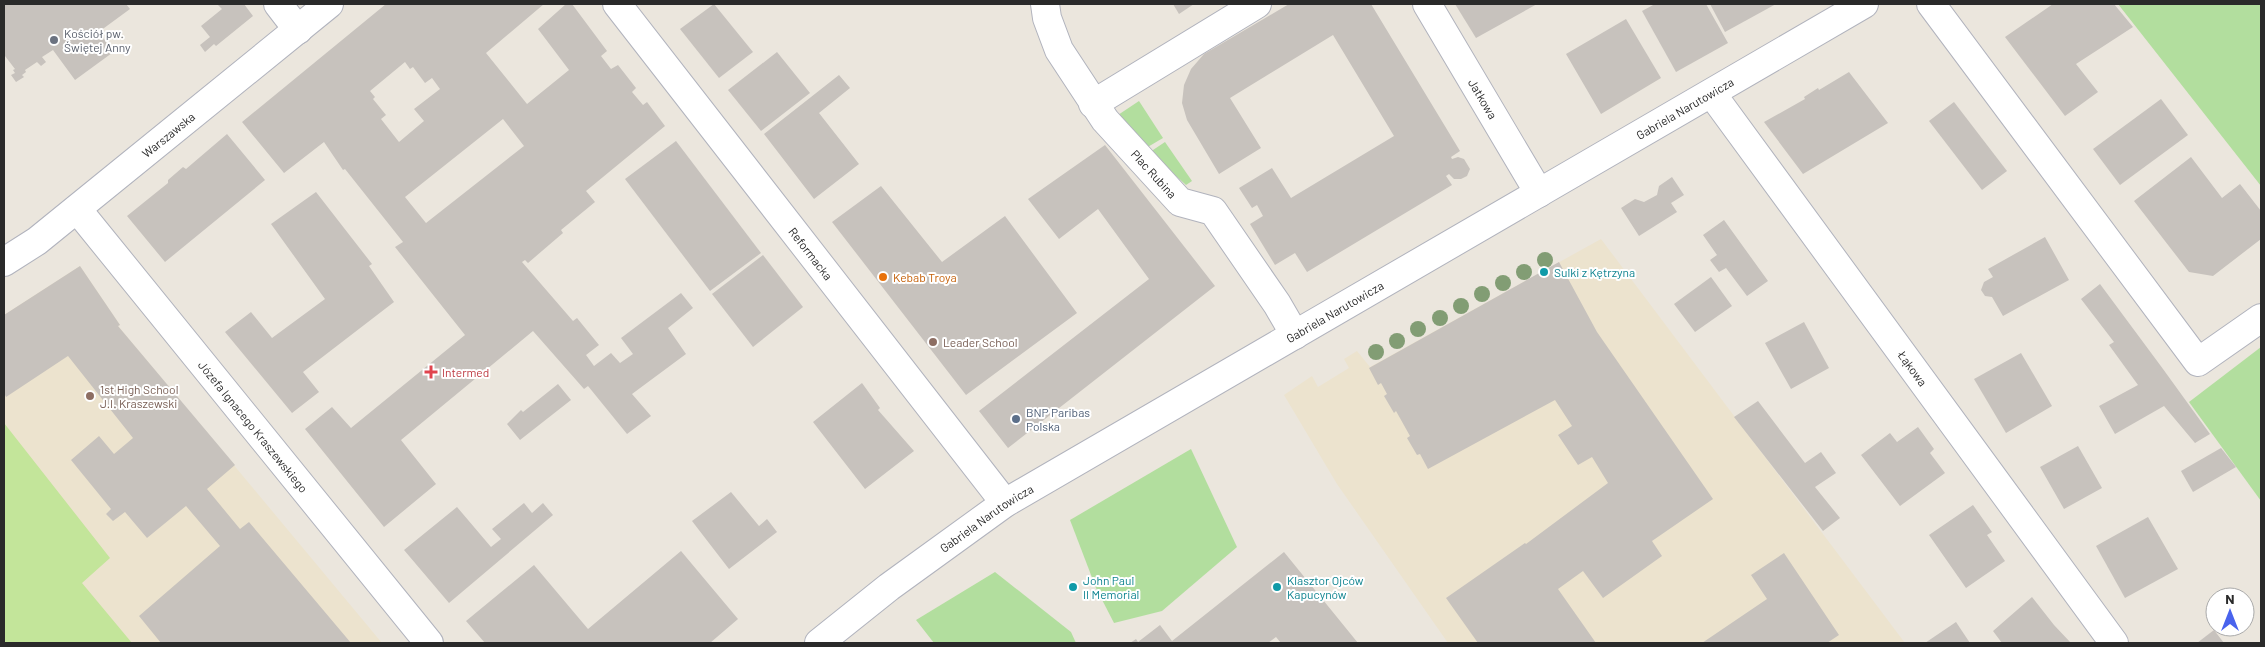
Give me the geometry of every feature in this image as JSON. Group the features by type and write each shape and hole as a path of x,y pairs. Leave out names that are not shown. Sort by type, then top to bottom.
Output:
{"street":[{"path":"278,4 298,30"},
{"name":"Warszawska","path":"4,262 37,241 329,4"},
{"name":"Reformacka","path":"617,4 1005,503"},
{"path":"1093,104 1257,4"},
{"name":"Jatkowa","path":"1426,4 1539,193"},
{"path":"1931,4 2198,362 2261,318"},
{"name":"Gabriela Narutowicza","path":"819,643 889,587 1005,503 1712,94 1853,7"},
{"name":"Plac Rubina","path":"1043,8 1059,50 1104,120 1180,202 1213,211 1277,304 1295,335"},
{"name":"Łąkowa","path":"1712,94 2114,643"},
{"name":"Józefa Ignacego Kraszewskiego","path":"77,209 429,643"}],"shaded area":[{"path":"1601,239 1905,643 1448,643 1337,484 1284,395 1312,376 1318,387 1349,368 1344,359 1357,351 1370,367"},
{"name":"1st High School J.I. Kraszewski","path":"80,266 120,325 118,326 382,643 4,643 4,315"}],"green space":[{"path":"2118,4 2261,4 2261,186"},
{"path":"1139,101 1163,138 1146,148 1118,115"},
{"path":"1165,142 1192,181 1186,185 1150,152"},
{"path":"2261,347 2261,501 2189,402"},
{"path":"4,423 110,558 82,583 132,643 4,643"},
{"path":"1191,449 1237,547 1162,611 1114,623 1096,588 1070,520"},
{"path":"995,572 1071,632 1076,643 934,643 916,620"}],"building":[{"name":"Kościół pw. Świętej Anny","path":"4,4 126,4 130,9 100,31 112,53 75,80 53,50 42,57 46,62 41,66 37,62 25,70 26,72 22,75 24,77 16,82 11,75 15,73 13,70 15,69 4,57"},
{"path":"217,4 244,4 253,16 216,46 214,44 205,52 200,45 210,37 201,26 222,9"},
{"path":"386,4 544,4 486,53 527,104 569,70 538,29 566,4 572,4 607,51 601,56 611,69 618,65 636,88 632,92 643,105 647,102 665,126 586,191 595,202 561,230 563,233 528,263 525,260 522,262 573,321 577,318 599,345 586,355 594,366 611,353 620,363 633,354 621,338 681,293 693,308 668,328 686,354 632,394 651,416 627,434 588,386 584,389 533,331 401,440 436,484 384,527 305,429 332,407 351,428 465,335 395,247 403,242 345,169 343,170 324,142 284,173 242,122","holes":["405,62 410,69 413,67 425,83 432,78 440,89 414,109 424,121 399,142 381,119 386,115 373,99 375,97 370,91","503,119 524,146 426,223 405,197"]},
{"path":"714,4 753,52 719,78 680,29"},
{"path":"1173,4 1194,4 1179,14"},
{"path":"1289,4 1371,4 1460,151 1451,157 1452,159 1458,157 1464,159 1470,169 1467,176 1461,179 1454,179 1449,174 1446,176 1452,185 1307,272 1295,253 1275,265 1250,224 1263,216 1257,205 1252,208 1239,188 1272,168 1291,198 1394,136 1333,35 1230,98 1261,148 1219,174 1187,120 1182,103 1184,85 1191,69 1204,54"},
{"path":"1455,4 1537,4 1476,38"},
{"path":"1655,4 1706,4 1728,43 1676,72 1642,11"},
{"path":"1710,4 1776,4 1725,32"},
{"path":"2053,4 2114,4 2133,27 2076,64 2098,92 2065,116 2005,37"},
{"path":"1626,19 1661,78 1601,114 1566,54"},
{"path":"777,52 810,93 761,131 728,90"},
{"path":"1849,72 1888,123 1803,174 1764,122 1805,99 1804,97 1818,88 1819,90"},
{"path":"839,75 850,88 819,113 859,164 814,199 764,134"},
{"path":"2161,99 2188,135 2120,185 2093,149"},
{"path":"1954,102 2007,171 1982,190 1929,121"},
{"path":"227,134 265,180 165,262 127,216 168,183 168,180 183,167 186,169"},
{"path":"676,141 761,253 710,291 625,179"},
{"path":"1105,145 1215,286 1008,448 979,411 1149,279 1098,209 1059,239 1028,199"},
{"path":"2191,157 2222,198 2240,184 2261,211 2261,239 2213,276 2189,272 2134,201"},
{"path":"1672,177 1684,195 1671,203 1677,212 1639,236 1621,208 1635,199 1644,202 1657,195 1659,186"},
{"path":"881,186 942,262 1005,216 1077,313 966,395 832,222"},
{"path":"316,192 372,264 369,266 394,302 303,372 319,392 292,413 225,332 251,312 272,338 325,299 271,224"},
{"path":"1724,220 1768,281 1747,296 1726,268 1719,272 1710,260 1717,255 1703,235"},
{"path":"2045,237 2069,280 2003,316 1992,297 1985,296 1981,290 1984,282 1993,277 1988,269"},
{"path":"763,255 803,307 753,347 712,294"},
{"path":"1559,262 1597,332 1713,499 1652,541 1662,556 1603,598 1583,571 1558,589 1596,643 1478,643 1446,598 1526,544 1608,483 1592,457 1578,465 1558,435 1572,426 1555,400 1428,469 1420,454 1417,455 1407,438 1410,436 1396,411 1394,413 1384,396 1387,394 1381,383 1378,385 1369,368"},
{"path":"80,266 120,325 118,326 235,465 207,489 240,529 249,522 351,643 161,643 139,616 220,546 186,506 147,538 125,512 113,521 106,514 111,509 71,460 99,436 114,454 133,438 68,356 6,397 4,393 4,315"},
{"path":"1711,277 1732,306 1695,332 1674,304"},
{"path":"2100,284 2210,434 2195,443 2164,406 2115,434 2099,406 2138,385 2109,345 2114,342 2081,299"},
{"path":"1804,322 1829,368 1791,389 1765,343"},
{"path":"2021,353 2052,406 2006,433 1974,379"},
{"path":"862,383 880,408 878,410 914,451 865,489 813,422"},
{"path":"558,384 571,400 520,440 507,424 521,410 523,412"},
{"path":"1758,401 1805,463 1821,452 1836,473 1815,487 1840,518 1823,531 1734,417"},
{"path":"1918,427 1934,449 1930,453 1945,473 1900,506 1861,455 1890,433 1897,442"},
{"path":"2078,446 2102,488 2064,509 2040,467"},
{"path":"2221,448 2236,467 2193,492 2181,471"},
{"path":"731,492 759,526 767,519 777,532 729,569 692,521"},
{"path":"524,503 532,513 543,503 553,515 449,603 404,550 457,507 491,547 501,539 492,529"},
{"path":"1973,505 1992,532 1987,535 2005,561 1966,588 1929,535"},
{"path":"2148,517 2178,569 2125,598 2096,546"},
{"path":"681,551 738,619 710,643 485,643 466,621 534,565 588,629"},
{"name":"Klasztor Ojców Kapucynów","path":"1284,552 1358,643 1281,643 1276,637 1268,643 1130,643 1136,639 1138,642 1160,625 1172,641"},
{"path":"1784,553 1839,635 1827,643 1702,643 1767,599 1751,575"},
{"path":"2032,597 2071,643 2002,643 1993,631"},
{"path":"1956,622 1970,643 1925,643"},
{"path":"2205,637 2219,637 2224,643 2197,643"}],"place":[{"name":"Kościół pw. Świętej Anny","path":"54,40"},
{"name":"Sulki z Kętrzyna","path":"1544,272"},
{"name":"Kebab Troya","path":"883,277"},
{"name":"Leader School","path":"933,342"},
{"name":"Intermed","path":"431,372"},
{"name":"1st High School J.I. Kraszewski","path":"90,396"},
{"name":"BNP Paribas Polska","path":"1016,419"},
{"name":"John Paul II Memorial","path":"1073,587"},
{"name":"Klasztor Ojców Kapucynów","path":"1277,587"}]}
